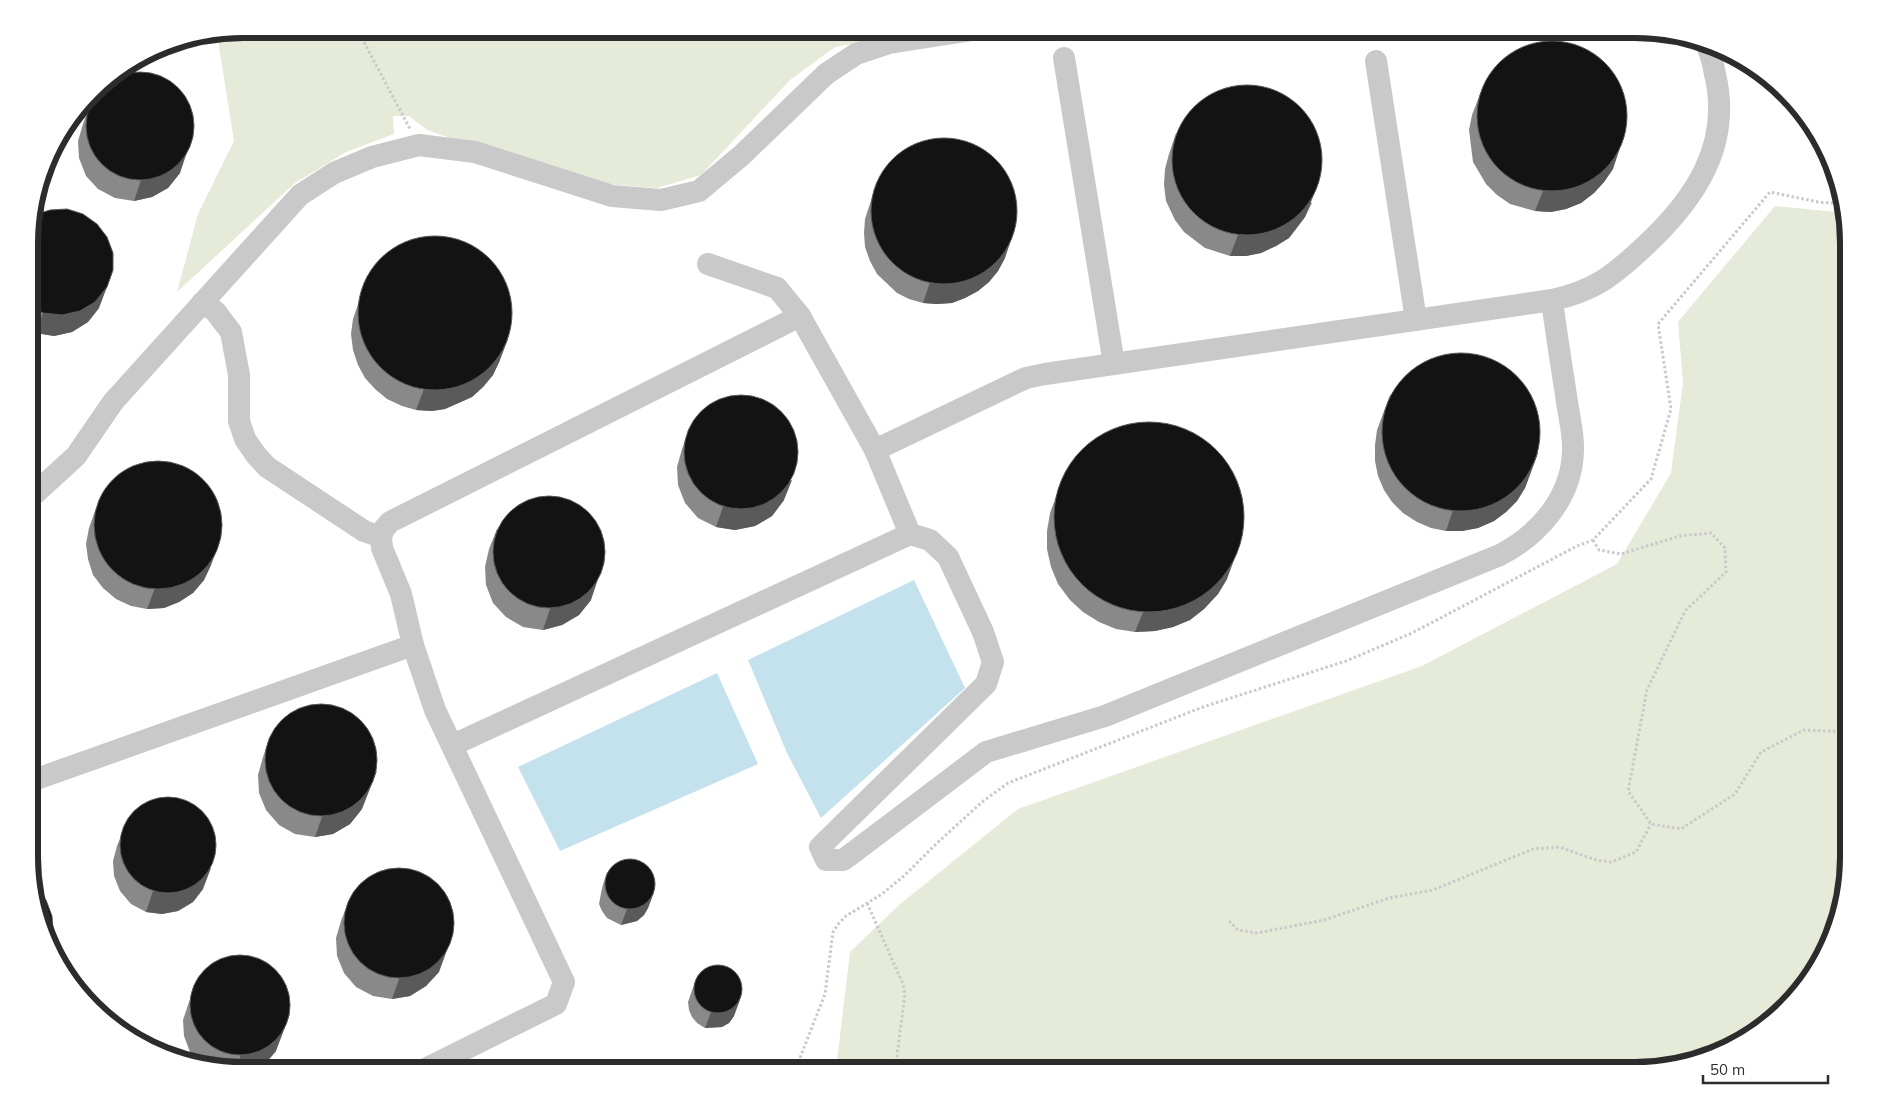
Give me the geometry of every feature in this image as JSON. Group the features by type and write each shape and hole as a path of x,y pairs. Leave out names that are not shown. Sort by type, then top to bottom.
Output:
{"lane":[{"path":"38,490 76,456 113,402 300,195 334,173 372,157 419,145 475,152 612,196 660,200 699,191 742,155 826,74 856,54 889,43 921,38"},
{"path":"875,450 1026,378 1552,300 1575,295 1593,287 1609,277 1654,237 1694,192 1704,174 1718,128 1720,108 1713,63 1708,51"},
{"path":"1064,58 1114,364"},
{"path":"1376,62 1416,320"},
{"path":"708,264 777,288 800,316 875,450 910,534"},
{"path":"453,746 910,534 930,540 948,557 983,632 993,662 986,684 820,847 826,860 843,860 986,752 1105,716 1500,555 1517,546 1545,521 1556,506 1565,486 1574,451 1552,300"},
{"path":"202,303 216,311 231,332 239,375 239,422 245,440 256,455 267,466 356,525 381,537"},
{"path":"438,1062 556,1004 564,982 435,710 413,645 401,594 382,548 381,537 384,528 390,522 800,316"},
{"path":"38,778 413,645"}],"path":[{"path":"362,38 419,145"},
{"path":"798,1062 825,994 833,932 846,916 882,894 905,875 982,802 1008,783 1204,707 1321,670 1412,633 1577,546 1593,540 1651,479 1671,409 1658,324 1770,192 1818,202 1837,203"},
{"path":"1593,540 1600,550 1621,554 1680,536 1711,533 1725,548 1726,572 1685,611 1647,690 1628,791 1651,824 1681,829 1735,794 1761,752 1804,730 1840,732"},
{"path":"1230,921 1238,930 1257,933 1324,920 1389,898 1432,890 1532,848 1559,847 1596,860 1611,862 1636,852 1651,824"},
{"path":"868,903 903,984 905,994 896,1062"}],"green space":[{"path":"882,38 835,47 790,80 701,175 657,188 607,184 476,147 427,130 409,116 393,116 394,134 346,152 295,183 177,292 198,214 234,141 218,39"},
{"path":"1775,206 1838,212 1840,229 1839,884 1830,923 1813,960 1790,993 1771,1012 1738,1035 1714,1047 1689,1056 1649,1062 837,1062 850,952 899,905 1018,809 1422,666 1617,564 1671,473 1683,383 1678,322"}],"water":[{"path":"914,580 965,688 821,818 787,753 748,660"},
{"path":"717,673 758,764 560,851 518,767"}],"building":[{"path":"1552,41 1567,42 1581,47 1605,63 1621,87 1626,101 1626,131 1621,145 1605,169 1581,185 1567,190 1552,191 1537,190 1523,185 1499,169 1483,145 1478,131 1477,116 1478,101 1483,87 1499,63 1523,47 1537,42"},
{"path":"130,73 150,73 170,81 185,96 193,116 193,136 185,156 170,171 150,179 130,179 110,171 95,156 87,136 86,126 90,105 107,88"},
{"path":"1247,85 1276,91 1300,107 1316,131 1322,160 1316,189 1300,213 1276,229 1247,235 1218,229 1194,213 1178,189 1172,160 1178,131 1194,107 1218,91"},
{"path":"944,138 972,144 995,160 1011,183 1017,211 1011,239 995,262 972,278 944,284 916,278 893,262 877,239 871,211 877,183 893,160 916,144"},
{"path":"67,209 83,214 97,224 107,237 113,253 113,270 107,287 95,302 80,311 62,315 43,313 38,310 39,216 39,213 50,210"},
{"path":"435,236 464,242 478,249 489,259 499,270 506,284 512,313 506,342 499,356 489,367 478,377 464,384 435,390 406,384 392,377 381,367 371,356 364,342 358,313 364,284 371,270 381,259 392,249 406,242"},
{"path":"1469,353 1484,356 1498,362 1517,376 1527,388 1537,409 1540,432 1537,455 1527,476 1517,488 1505,498 1484,508 1469,511 1453,511 1438,508 1417,498 1395,476 1383,447 1382,424 1385,409 1395,388 1417,366 1446,354"},
{"path":"741,395 763,399 781,412 794,430 798,452 794,474 781,492 763,505 741,509 719,505 701,492 688,474 684,452 688,430 701,412 719,399"},
{"path":"1149,422 1185,429 1202,438 1216,450 1228,464 1237,481 1244,517 1237,553 1228,570 1216,584 1202,596 1185,605 1149,612 1113,605 1096,596 1082,584 1070,570 1061,553 1054,517 1061,481 1070,464 1082,450 1096,438 1113,429"},
{"path":"158,461 182,466 203,480 217,501 222,525 217,549 203,570 182,584 158,589 134,584 113,570 99,549 94,525 99,501 113,480 134,466"},
{"path":"549,496 570,500 589,512 601,531 605,552 601,573 589,592 570,604 549,608 528,604 509,592 497,573 493,552 497,531 509,512 528,500"},
{"path":"321,704 342,708 361,720 373,739 377,760 373,781 361,800 342,812 321,816 300,812 281,800 269,781 265,760 269,739 281,720 300,708"},
{"path":"168,797 186,801 202,811 212,827 216,845 212,863 202,879 186,889 168,893 150,889 134,879 124,863 120,845 124,827 134,811 150,801"},
{"path":"630,859 648,866 655,884 648,902 630,909 612,902 605,884 612,866"},
{"path":"399,868 420,872 438,884 450,902 454,923 450,944 438,962 420,974 399,978 378,974 360,962 348,944 344,923 348,902 360,884 378,872"},
{"path":"41,895 46,900 52,916 52,934"},
{"path":"240,955 259,959 275,970 286,986 290,1005 286,1024 275,1040 259,1051 240,1055 221,1051 205,1040 194,1024 190,1005 194,986 205,970 221,959"},
{"path":"713,965 723,965 735,972 742,984 742,994 735,1006 723,1013 713,1013 705,1009 698,1002 694,994 694,984 698,976 705,969"}]}
